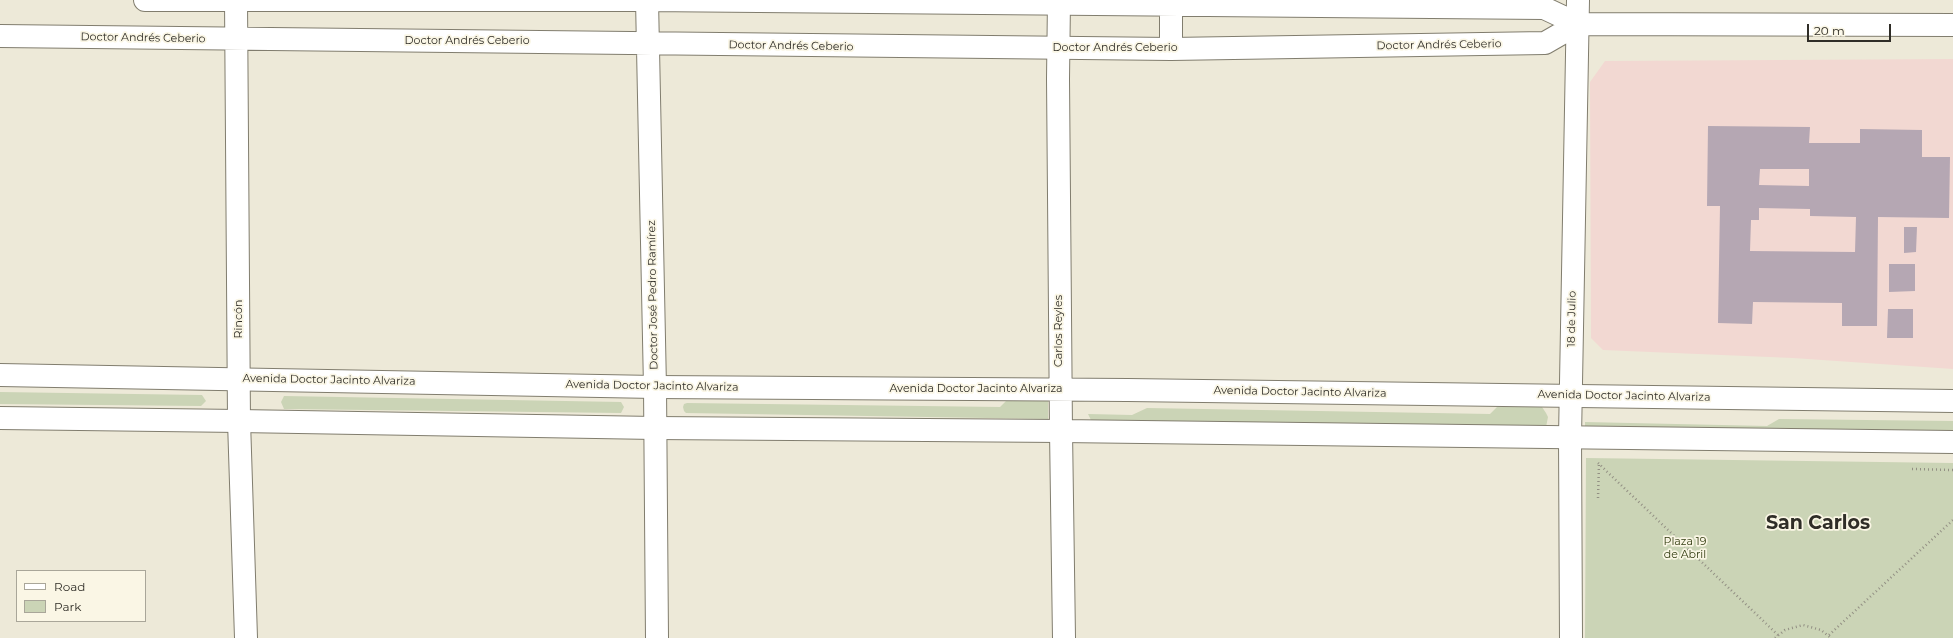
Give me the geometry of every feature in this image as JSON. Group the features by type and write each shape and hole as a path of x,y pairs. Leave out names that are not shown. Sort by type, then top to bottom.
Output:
{"street":[{"path":"145,0 1171,2 1544,8 1578,24 1953,25"},
{"name":"Rincón","path":"236,0 239,420 246,638"},
{"name":"Doctor José Pedro Ramírez","path":"647,0 655,387 657,638"},
{"name":"18 de Julio","path":"1571,638 1570,437 1578,0"},
{"name":"Carlos Reyles","path":"1059,2 1060,390 1064,638"},
{"path":"1171,2 1171,49"},
{"name":"Doctor Andrés Ceberio","path":"0,36 647,42 698,45 1171,49 1545,43 1578,24"},
{"name":"Avenida Doctor Jacinto Alvariza","path":"0,375 239,378 655,387 1060,390 1953,401"},
{"path":"0,418 239,420 655,428 1061,431 1953,442"}],"path":[{"path":"1570,437 1778,635"},
{"path":"1598,464 1606,464"},
{"path":"1598,464 1598,503"},
{"path":"1906,469 1953,470"},
{"path":"1775,638 1794,626 1803,625 1813,626 1830,637 1953,520"}],"shaded area":[{"path":"1953,59 1953,369 1793,358 1603,350 1591,338 1590,82 1605,61"}],"green space":[{"path":"0,392 202,395 206,401 201,406 0,404"},
{"path":"284,396 621,402 624,407 621,413 284,409 281,402"},
{"path":"1007,400 1048,401 1048,419 686,413 683,407 684,404 687,403 1000,407"},
{"path":"1497,407 1542,407 1548,417 1546,427 1091,420 1088,414 1132,415 1147,408 1490,414"},
{"path":"1779,419 1953,421 1953,433 1585,426 1585,422 1767,426"},
{"name":"Plaza 19 de Abril","path":"1586,458 1953,463 1953,638 1585,638"}],"building":[{"path":"1708,126 1810,127 1809,143 1860,143 1860,129 1922,130 1922,157 1950,157 1949,218 1878,217 1877,326 1842,326 1842,303 1753,302 1752,324 1718,323 1720,206 1707,206","holes":["1760,169 1809,169 1809,186 1759,185","1759,208 1810,209 1810,216 1856,217 1855,252 1750,251 1751,220 1759,220"]},
{"path":"1904,227 1917,227 1916,252 1904,253"},
{"path":"1889,264 1915,264 1915,291 1889,292"},
{"path":"1888,309 1913,309 1913,338 1887,338"}],"district":[{"name":"San Carlos","path":"1818,523"}]}
